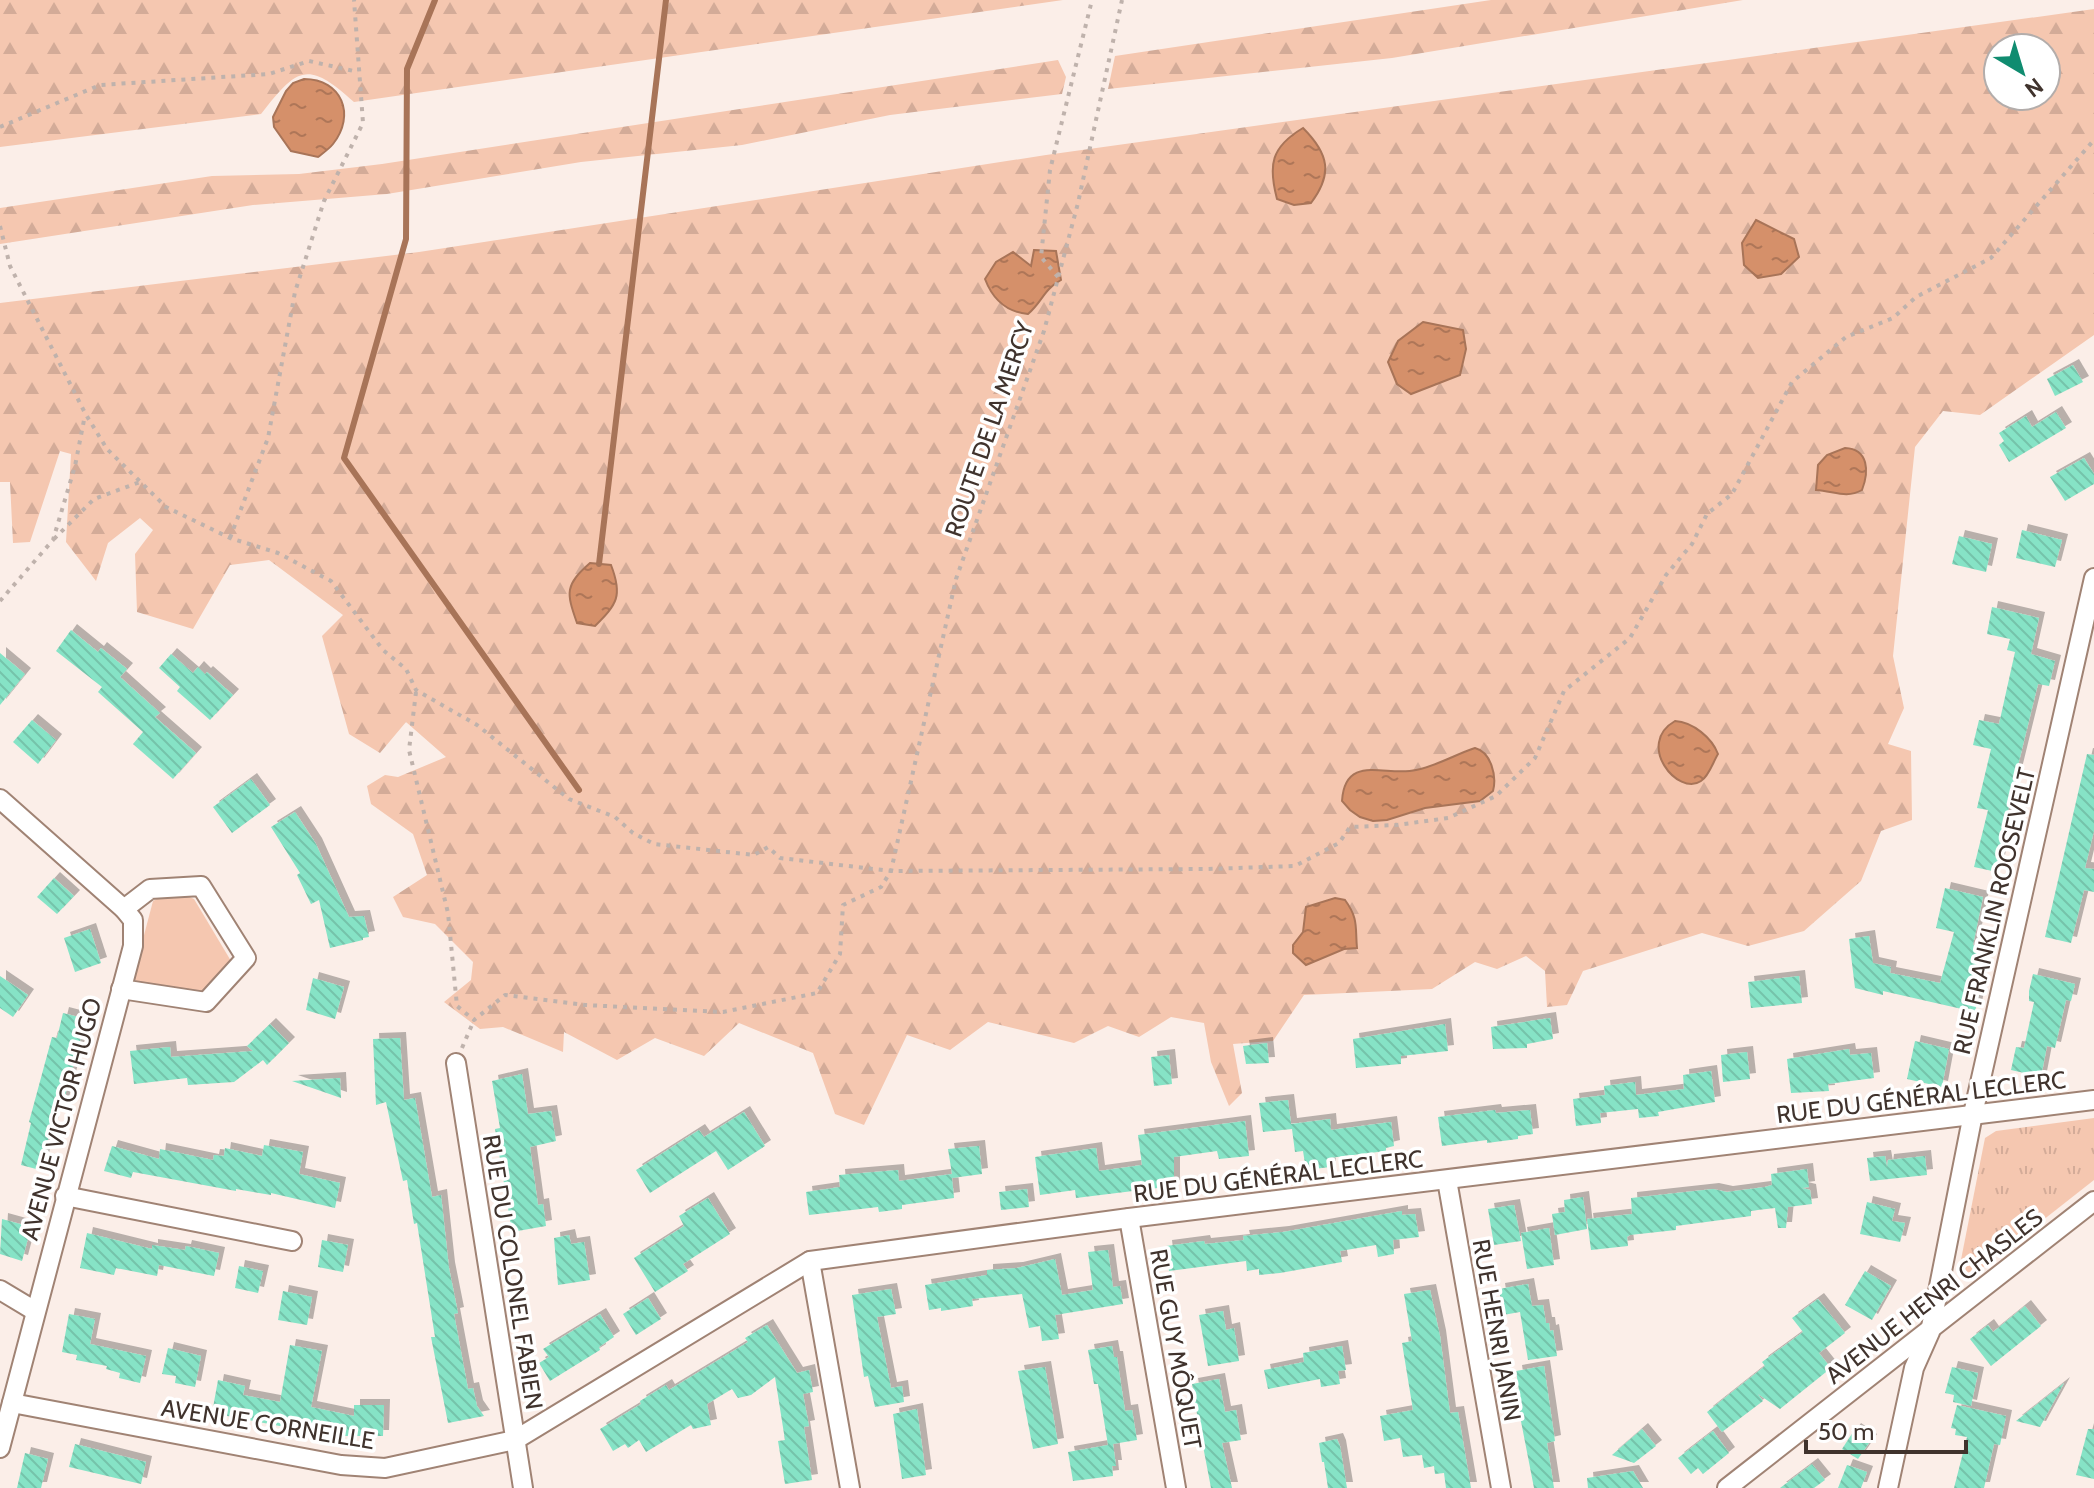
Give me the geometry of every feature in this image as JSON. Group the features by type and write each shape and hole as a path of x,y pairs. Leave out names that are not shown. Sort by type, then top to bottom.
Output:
{"street":[{"name":"RUE FRANKLIN ROOSEVELT","path":"1888,1488 1914,1368 1930,1332 1973,1114 2094,578"},
{"path":"0,799 124,909"},
{"name":"AVENUE VICTOR HUGO","path":"0,1448 65,1196 121,989 133,946 133,920 124,909 150,889 201,886 246,958 206,1002 121,989"},
{"name":"RUE DU COLONEL FABIEN","path":"456,1063 523,1488"},
{"name":"RUE DU GÉNÉRAL LECLERC","path":"515,1440 810,1261 1129,1218 2094,1100"},
{"name":"RUE HENRI JANIN","path":"1447,1180 1501,1488"},
{"path":"65,1196 292,1241"},
{"name":"AVENUE HENRI CHASLES","path":"1727,1488 2094,1201"},
{"name":"RUE GUY MÔQUET","path":"1129,1218 1176,1488"},
{"path":"810,1261 850,1488"},
{"path":"0,1290 35,1311"},
{"name":"AVENUE CORNEILLE","path":"12,1403 341,1465 385,1468 515,1440"}],"path":[{"path":"230,538 268,438 295,292 324,201 363,123 354,0"},
{"path":"1058,277 1041,257 1050,170 1092,0"},
{"name":"ROUTE DE LA MERCY","path":"891,871 956,579 1044,331 1078,203 1122,0"},
{"path":"0,127 100,85 269,74 309,61 358,72"},
{"path":"416,690 477,725 569,799 615,817 633,833 654,844 754,855 768,847 780,858 891,871 1208,869 1295,866 1339,843 1350,827 1448,818 1496,796 1535,758 1564,691 1630,638 1666,575 1692,544 1707,514 1732,494 1792,382 1846,337 1893,318 1916,297 1991,258 2094,140"},
{"path":"0,226 10,266 85,413 107,449 166,507 230,538 278,553 331,581 383,650 406,669 416,690 409,750 448,913 457,1006 474,1020"},
{"path":"53,540 75,466 85,413"},
{"path":"0,601 94,499 140,482"},
{"path":"456,1063 474,1020 505,995 585,1005 723,1012 817,993 840,954 843,905 881,887 891,871"}],"green space":[{"path":"0,0 1063,0 354,102 325,79 303,75 284,87 261,114 0,147"},
{"path":"1491,0 1743,0 1392,58 1108,89 1115,56"},
{"path":"2094,9 2094,335 1980,415 1943,411 1915,447 1893,656 1904,708 1888,744 1911,751 1912,820 1881,831 1861,881 1804,931 1748,946 1702,933 1583,971 1567,1005 1547,1007 1545,971 1526,956 1497,969 1475,962 1432,989 1304,995 1273,1041 1233,1044 1242,1093 1229,1106 1211,1062 1204,1023 1171,1017 1139,1037 1108,1026 1074,1043 988,1022 950,1050 907,1035 864,1125 835,1114 813,1053 739,1023 704,1056 655,1038 617,1060 564,1032 563,1052 503,1027 480,1029 444,1002 471,980 473,962 435,924 403,917 393,897 427,875 413,834 371,804 367,786 385,775 398,777 446,757 406,722 380,753 349,734 322,636 343,615 269,560 230,565 193,629 137,612 135,554 153,530 140,518 108,543 96,581 66,542 71,454 60,451 30,542 13,543 10,482 0,482 0,303 419,252 1046,155"},
{"path":"1058,60 1066,77 1062,94 890,115 742,145 581,162 387,194 253,205 0,244 0,208 212,176 299,174 382,164"},
{"path":"187,896 194,899 231,961 199,994 138,983 133,977 153,901"},
{"path":"2094,1118 2094,1180 1968,1279 1958,1275 1985,1138 1996,1131"}],"water":[{"path":"304,79 328,85 336,92 344,111 340,133 318,157 291,151 274,127 273,117 286,91 293,83"},
{"path":"1303,128 1323,156 1325,173 1323,183 1311,203 1294,205 1277,199 1273,167 1284,142"},
{"path":"1756,220 1794,239 1799,257 1781,274 1758,278 1744,265 1742,243"},
{"path":"1034,250 1056,251 1061,280 1028,314 1020,313 1001,304 985,279 996,262 1013,252 1031,266"},
{"path":"1423,322 1463,330 1466,349 1460,375 1411,394 1397,384 1388,362 1398,341"},
{"path":"1845,448 1859,452 1863,457 1866,476 1862,490 1845,494 1816,490 1818,465 1827,455"},
{"path":"590,563 611,565 617,585 613,605 595,626 577,623 570,596 572,583"},
{"path":"1675,721 1701,732 1718,754 1701,781 1692,784 1682,782 1664,766 1659,742 1664,731"},
{"path":"1475,748 1489,759 1494,779 1493,791 1480,801 1425,808 1387,820 1373,821 1360,817 1342,801 1345,786 1359,772 1416,770"},
{"path":"1335,898 1345,900 1352,913 1356,924 1357,948 1344,949 1306,965 1293,953 1293,945 1303,932 1306,907"}],"building":[{"path":"2073,365 2083,382 2055,396 2047,379"},
{"path":"2056,412 2066,428 2009,462 1999,445 2004,441 1999,433 2026,416 2032,427"},
{"path":"2084,458 2094,474 2094,484 2065,501 2050,477"},
{"path":"2022,530 2062,540 2055,567 2016,558"},
{"path":"1959,536 1992,544 1986,572 1952,564"},
{"path":"1992,607 2039,618 2031,654 2055,661 2049,686 2038,684 2012,790 1997,872 1974,867 1988,810 1977,808 1991,749 1973,745 1979,720 1999,724 2015,652 2007,650 2010,639 1987,634"},
{"path":"71,630 98,652 101,648 127,669 120,677 160,713 155,717 196,753 173,779 133,744 143,732 98,692 102,687 56,651"},
{"path":"0,653 25,674 0,705"},
{"path":"171,654 193,673 198,667 205,674 207,672 233,695 210,720 177,691 180,687 159,668"},
{"path":"32,720 56,740 38,764 13,742"},
{"path":"2087,754 2094,755 2094,831 2085,868 2094,869 2094,892 2084,890 2071,943 2045,937"},
{"path":"251,779 270,805 232,833 213,807"},
{"path":"295,812 316,844 349,917 364,916 369,937 330,948 319,900 311,904 297,875 300,873 271,827"},
{"path":"54,878 74,896 57,914 37,897"},
{"path":"1945,888 1983,897 1973,945 1982,947 1972,991 1979,993 1975,1012 1883,991 1883,995 1855,988 1849,939 1869,936 1873,963 1891,967 1890,973 1940,983 1954,932 1936,928"},
{"path":"90,929 101,963 75,972 64,938"},
{"path":"2033,974 2075,984 2071,1001 2066,1000 2055,1048 2047,1046 2041,1077 2011,1070 2016,1047 2024,1048 2034,1002 2029,1001"},
{"path":"0,976 28,995 13,1017 0,1008"},
{"path":"1799,976 1802,1003 1751,1008 1748,982"},
{"path":"313,978 344,987 335,1019 306,1010"},
{"path":"63,1013 86,1019 63,1103 58,1102 40,1170 21,1165 52,1037 57,1038"},
{"path":"1550,1018 1553,1039 1527,1044 1527,1048 1493,1049 1491,1027"},
{"path":"270,1024 289,1043 267,1065 263,1060 234,1082 188,1085 187,1078 134,1084 130,1051 170,1047 171,1057 253,1051 247,1046"},
{"path":"1445,1024 1448,1051 1401,1056 1401,1064 1356,1068 1353,1039"},
{"path":"400,1038 404,1100 415,1098 432,1197 441,1195 449,1268 458,1313 454,1314 468,1389 473,1388 477,1406 484,1416 448,1423 431,1337 435,1337 417,1223 414,1224 407,1180 403,1181 386,1102 376,1105 373,1039"},
{"path":"1915,1041 1949,1049 1942,1087 1907,1079"},
{"path":"1267,1043 1269,1063 1246,1064 1243,1046"},
{"path":"1849,1049 1850,1055 1871,1053 1874,1078 1828,1084 1829,1091 1791,1093 1787,1059"},
{"path":"1747,1052 1750,1079 1723,1082 1721,1055"},
{"path":"1169,1055 1172,1084 1154,1086 1151,1057"},
{"path":"1711,1071 1715,1102 1639,1118 1637,1098 1638,1109 1600,1113 1601,1123 1576,1126 1573,1099 1605,1095 1604,1086 1635,1082 1636,1095 1684,1089 1683,1075"},
{"path":"522,1074 528,1114 551,1111 556,1141 530,1147 538,1205 543,1204 546,1226 512,1232 495,1129 500,1128 492,1081"},
{"path":"340,1078 341,1098 292,1081"},
{"path":"1288,1100 1291,1124 1330,1119 1331,1130 1391,1122 1394,1146 1386,1148 1386,1151 1329,1158 1330,1167 1306,1170 1303,1151 1295,1152 1292,1129 1263,1132 1259,1103"},
{"path":"1495,1110 1496,1113 1530,1110 1533,1134 1518,1136 1518,1139 1442,1146 1438,1117"},
{"path":"744,1112 765,1146 728,1170 716,1151 650,1193 636,1170 699,1130 704,1137"},
{"path":"1245,1121 1249,1156 1219,1159 1217,1151 1174,1157 1174,1186 1076,1198 1075,1190 1040,1195 1035,1157 1096,1148 1099,1171 1142,1165 1138,1135"},
{"path":"264,1145 303,1152 299,1174 340,1183 335,1208 271,1193 236,1191 133,1172 131,1178 104,1171 112,1146 159,1159 160,1149 213,1160 214,1155 224,1156 225,1148 262,1156"},
{"path":"979,1146 982,1174 952,1178 954,1198 902,1205 902,1209 879,1212 878,1207 809,1215 806,1192 840,1187 839,1175 898,1170 899,1181 952,1174 948,1149"},
{"path":"1885,1156 1887,1167 1888,1160 1925,1156 1927,1175 1870,1181 1867,1158"},
{"path":"1807,1169 1809,1187 1802,1188 1810,1190 1812,1204 1788,1207 1786,1228 1778,1228 1775,1208 1751,1211 1751,1216 1676,1226 1676,1230 1630,1235 1627,1237 1628,1246 1591,1250 1587,1219 1632,1214 1631,1198 1765,1187 1772,1185 1771,1174"},
{"path":"1027,1189 1029,1207 1001,1210 999,1192"},
{"path":"1583,1197 1587,1229 1555,1235 1552,1214 1565,1212 1564,1200"},
{"path":"708,1198 730,1234 683,1264 688,1271 655,1292 634,1258 684,1226 679,1216"},
{"path":"1867,1202 1895,1209 1892,1221 1905,1223 1900,1242 1860,1234"},
{"path":"1514,1205 1521,1241 1494,1245 1488,1209"},
{"path":"1402,1211 1402,1215 1415,1214 1419,1237 1393,1240 1394,1254 1378,1257 1376,1245 1340,1251 1342,1262 1259,1275 1259,1269 1247,1271 1246,1261 1169,1271 1166,1246 1244,1240 1243,1236"},
{"path":"2,1219 31,1227 22,1261 0,1254"},
{"path":"1549,1228 1554,1265 1527,1269 1521,1233"},
{"path":"87,1233 152,1249 152,1245 185,1250 186,1246 219,1253 214,1276 159,1265 157,1276 116,1268 114,1275 80,1268"},
{"path":"569,1235 571,1244 584,1242 590,1280 558,1285 554,1238"},
{"path":"322,1240 348,1245 343,1272 318,1267"},
{"path":"1108,1250 1113,1287 1120,1286 1123,1304 1055,1315 1059,1339 1042,1341 1040,1326 1029,1328 1022,1294 972,1299 973,1306 929,1310 925,1285 987,1275 987,1270 1017,1268 1055,1259 1062,1295 1093,1290 1088,1252"},
{"path":"239,1266 263,1271 258,1293 235,1288"},
{"path":"1865,1271 1891,1286 1872,1320 1845,1305"},
{"path":"1528,1284 1532,1306 1543,1305 1546,1323 1549,1323 1550,1331 1553,1330 1557,1356 1528,1360 1520,1312 1503,1315 1499,1289"},
{"path":"891,1289 896,1314 877,1317 891,1388 902,1386 904,1402 875,1407 868,1376 864,1377 852,1295"},
{"path":"1430,1290 1440,1336 1450,1413 1458,1412 1471,1488 1446,1488 1444,1473 1435,1474 1434,1466 1424,1468 1422,1455 1403,1457 1400,1438 1384,1441 1380,1416 1413,1410 1402,1343 1412,1341 1404,1294"},
{"path":"283,1291 312,1297 307,1325 278,1320"},
{"path":"648,1298 661,1319 636,1335 623,1314"},
{"path":"1818,1299 1845,1333 1819,1353 1831,1368 1780,1409 1758,1394 1763,1401 1722,1432 1707,1412 1765,1366 1762,1362 1803,1332 1792,1318"},
{"path":"2025,1306 2041,1326 1991,1366 1970,1339 1988,1325 1993,1332"},
{"path":"1223,1311 1226,1330 1234,1328 1239,1361 1208,1366 1199,1315"},
{"path":"69,1314 95,1319 90,1344 146,1356 140,1383 119,1378 120,1373 106,1369 107,1366 76,1360 77,1355 62,1352"},
{"path":"600,1314 614,1337 599,1347 600,1350 550,1381 539,1363 549,1357 543,1349"},
{"path":"767,1325 797,1373 809,1370 813,1392 803,1394 809,1426 804,1427 812,1480 785,1484 778,1441 785,1440 775,1377 751,1395 738,1398 732,1389 707,1404 711,1425 693,1429 691,1425 646,1452 639,1440 628,1448 625,1444 613,1451 600,1429 666,1385 669,1390 748,1342 745,1338"},
{"path":"290,1345 322,1351 311,1407 354,1416 354,1405 384,1405 383,1436 332,1436 212,1413 218,1380 245,1386 243,1395 280,1402"},
{"path":"1112,1346 1114,1357 1117,1357 1125,1411 1132,1410 1137,1440 1113,1444 1116,1466 1112,1466 1113,1476 1073,1481 1068,1452 1108,1445 1098,1384 1094,1384 1088,1350"},
{"path":"1342,1346 1346,1370 1338,1371 1340,1384 1321,1387 1320,1379 1268,1389 1264,1370 1304,1362 1303,1353"},
{"path":"168,1348 201,1356 195,1387 175,1383 176,1376 162,1374"},
{"path":"1544,1366 1555,1441 1547,1443 1554,1488 1534,1488 1519,1411 1522,1410 1516,1371"},
{"path":"1045,1367 1058,1444 1033,1449 1018,1371"},
{"path":"1952,1367 1978,1373 1971,1406 1953,1402 1954,1395 1945,1393"},
{"path":"1219,1379 1225,1412 1236,1410 1241,1440 1222,1443 1232,1488 1211,1488 1196,1427 1199,1426 1192,1384"},
{"path":"2064,1383 2040,1427 2016,1421"},
{"path":"1957,1405 2006,1416 2000,1445 1994,1444 1984,1488 1954,1488 1967,1437 1955,1435 1956,1429 1951,1428"},
{"path":"917,1409 926,1475 902,1479 893,1414"},
{"path":"1642,1429 1656,1446 1634,1463 1612,1455"},
{"path":"1855,1429 1871,1440 1858,1459 1842,1449"},
{"path":"2088,1429 2094,1429 2094,1479 2076,1475"},
{"path":"1713,1431 1729,1453 1703,1474 1698,1468 1691,1474 1678,1458"},
{"path":"1337,1439 1347,1488 1328,1488 1322,1462 1319,1443"},
{"path":"75,1444 146,1462 141,1484 69,1467"},
{"path":"25,1453 48,1459 41,1488 17,1488"},
{"path":"1812,1464 1825,1480 1814,1488 1780,1488"},
{"path":"1847,1465 1867,1472 1861,1488 1838,1488"},
{"path":"1633,1471 1643,1488 1588,1488 1587,1478"}],"waterway":[{"path":"435,0 407,69 406,239 344,458 579,790"},
{"path":"599,564 666,0"}]}
